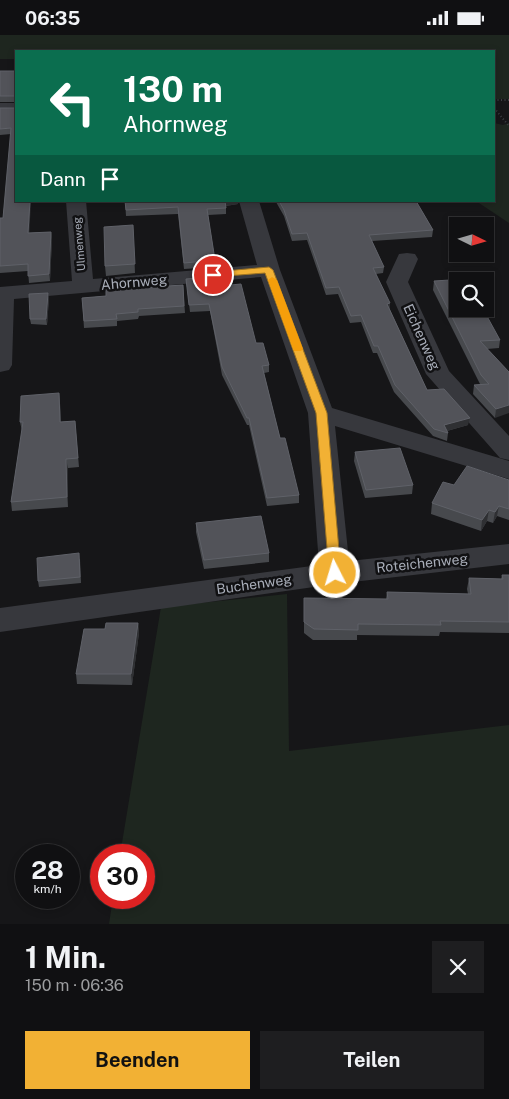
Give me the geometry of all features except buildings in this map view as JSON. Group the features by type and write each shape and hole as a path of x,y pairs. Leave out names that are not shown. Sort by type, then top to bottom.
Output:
{"street":[{"path":"0,108 15,108"},
{"name":"Ulmenweg","path":"76,202 83,286"},
{"path":"248,202 269,270 321,413 335,573"},
{"name":"Eichenweg","path":"407,259 397,282 438,374 509,452"},
{"name":"Ahornweg","path":"1,294 269,270"},
{"path":"0,365 1,294"},
{"path":"321,413 509,470"},
{"name":"Roteichenweg","path":"335,573 509,554"},
{"name":"Buchenweg","path":"0,620 335,573"}],"path":[{"path":"495,101 509,100"},
{"path":"495,110 509,126"}],"shaded area":[{"path":"0,35 509,35 509,99 495,99 495,50 15,50 15,59 0,59"},
{"path":"495,123 503,125 509,123 509,223 478,202 495,202"},
{"path":"287,594 289,751 509,725 509,924 109,924 111,909 155,909 155,844 122,844 161,607"}],"slow traffic":[{"path":"272,280 298,349"}],"route":[{"path":"213,275 269,270 321,413 335,573"}]}
